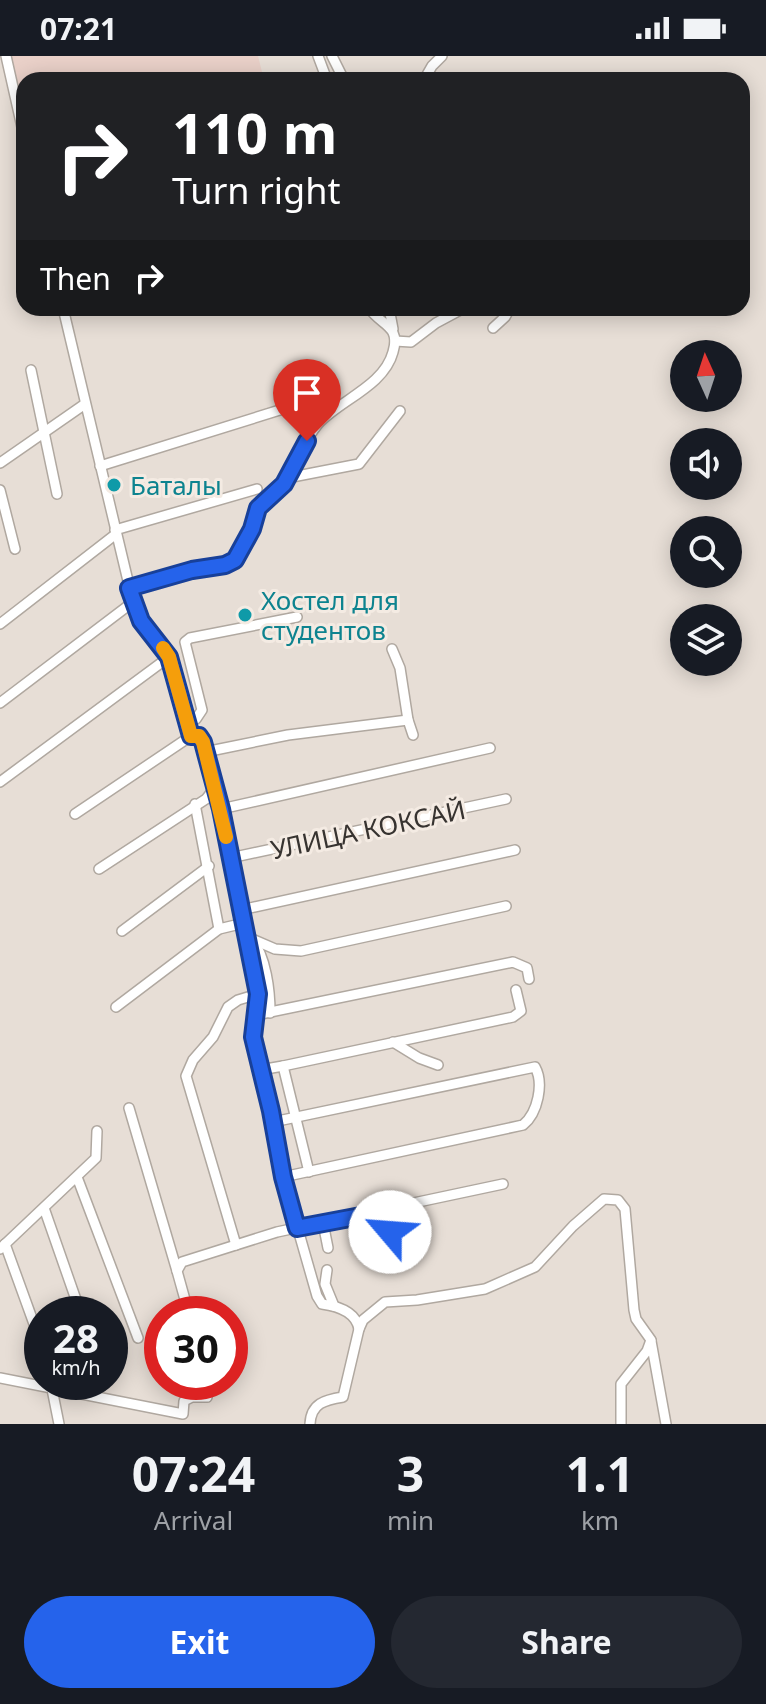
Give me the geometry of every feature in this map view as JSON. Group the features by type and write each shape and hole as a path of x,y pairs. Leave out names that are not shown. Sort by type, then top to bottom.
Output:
{"street":[{"path":"6,56 16,100"},
{"path":"429,72 442,56"},
{"path":"65,316 133,602 141,621 169,657 191,736"},
{"path":"374,316 393,329"},
{"path":"129,588 235,560 252,529 258,508 287,478 316,427 370,383 388,364 395,341 391,316"},
{"path":"395,341 411,342 449,316"},
{"path":"493,328 506,316"},
{"path":"31,370 57,494"},
{"path":"100,466 328,395"},
{"path":"0,463 85,404"},
{"path":"287,478 359,464 400,411"},
{"path":"0,624 116,532 257,489"},
{"path":"0,490 15,549"},
{"path":"0,703 133,602"},
{"path":"185,717 196,719 202,710 185,642 190,638 297,617"},
{"path":"392,649 400,668 413,735"},
{"path":"0,782 169,657"},
{"path":"205,752 288,735 408,720"},
{"path":"75,814 191,736 199,736 221,809 249,938 258,994 253,1037 283,1177 320,1307 334,1306 356,1319 359,1329"},
{"path":"221,809 490,748"},
{"path":"99,869 206,799 214,789"},
{"name":"УЛИЦА КОКСАЙ","path":"230,858 506,799"},
{"path":"195,804 219,929"},
{"path":"241,910 515,850"},
{"path":"122,931 209,866"},
{"path":"249,938 275,949 301,951 506,906"},
{"path":"116,1007 219,929 244,923"},
{"path":"249,938 258,947 270,1013"},
{"path":"256,1015 513,962 527,968 529,979"},
{"path":"260,1070 513,1017 521,1011 516,990"},
{"path":"236,1245 185,1080 193,1060 213,1037 228,1007 238,1000 258,994"},
{"path":"412,1038 416,1056"},
{"path":"393,1042 438,1065"},
{"path":"283,1066 309,1172"},
{"path":"273,1122 535,1067 540,1080 532,1115 523,1125 283,1177"},
{"path":"129,1108 184,1296"},
{"path":"24,1300 3,1247 96,1158 97,1131"},
{"path":"77,1177 138,1338"},
{"path":"177,1271 182,1262 193,1258 297,1228 503,1184"},
{"path":"310,1424 313,1409 319,1403 343,1397 352,1348 359,1329 370,1314 391,1300 417,1300 474,1292 535,1267 584,1215 604,1199 613,1198 623,1203 625,1209 634,1310 636,1319 651,1340 666,1424"},
{"path":"44,1208 75,1296"},
{"path":"393,1238 389,1224 394,1209"},
{"path":"366,1215 371,1220 389,1224"},
{"path":"352,1218 360,1247"},
{"path":"323,1223 328,1248"},
{"path":"169,1247 185,1258 193,1258"},
{"path":"327,1270 325,1284 334,1306"},
{"path":"621,1424 621,1384 647,1351 651,1340"},
{"path":"0,1378 24,1381"},
{"path":"55,1400 59,1424"},
{"path":"120,1400 183,1414 185,1400"}],"shaded area":[{"path":"10,56 258,56 262,72 16,72 16,82"}],"slow traffic":[{"path":"163,648 169,657 191,736 199,736 203,742 226,837"}],"place":[{"name":"Баталы","path":"114,485"},
{"name":"Хостел для студентов","path":"245,615"}],"route":[{"path":"307,441 284,484 258,508 252,529 235,560 129,588 141,621 169,657 191,736 199,736 203,742 221,809 258,994 253,1037 297,1228 366,1215 371,1220 389,1224 390,1232"}]}
